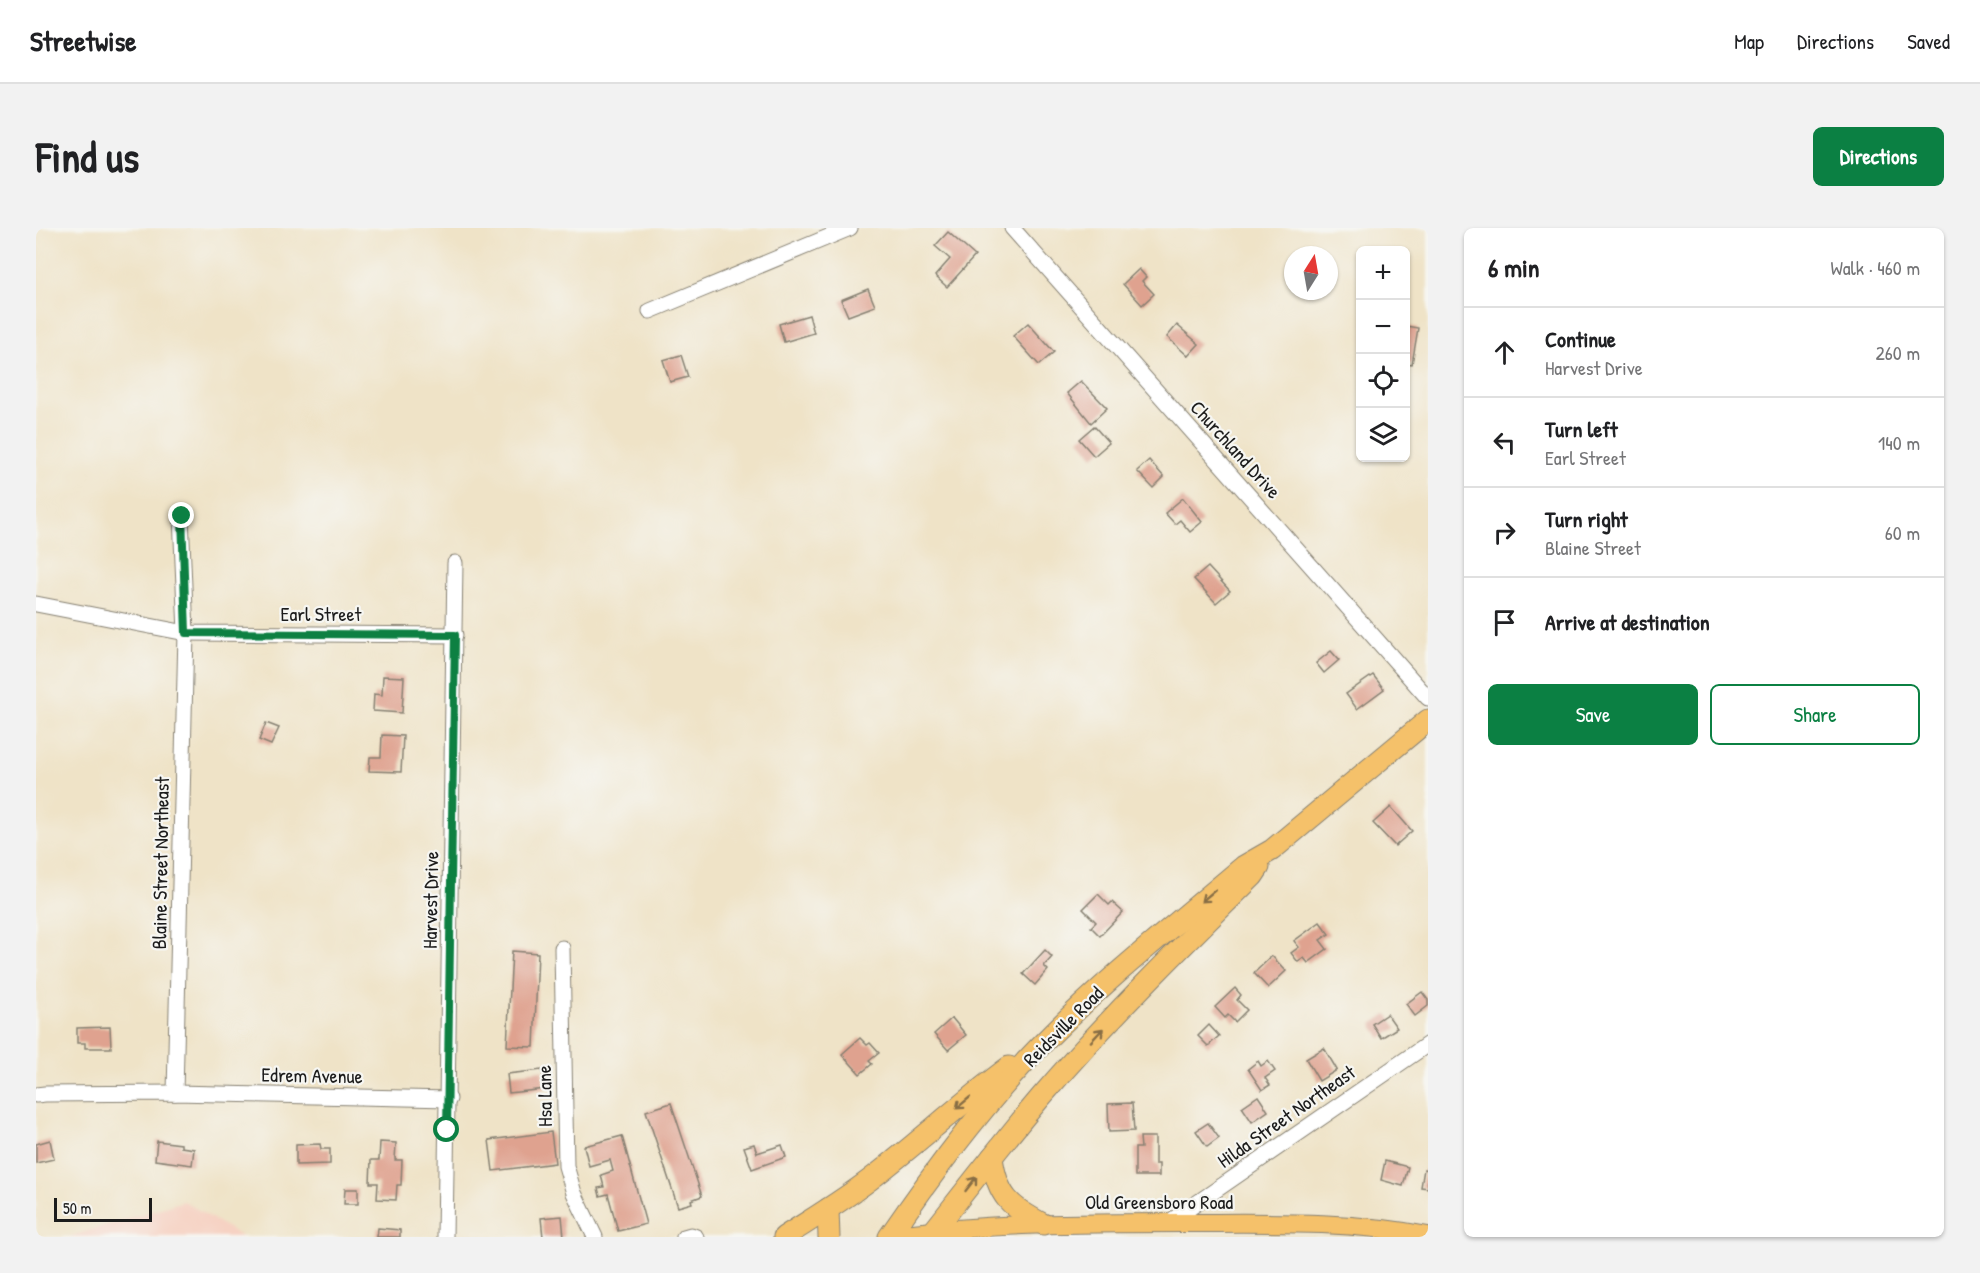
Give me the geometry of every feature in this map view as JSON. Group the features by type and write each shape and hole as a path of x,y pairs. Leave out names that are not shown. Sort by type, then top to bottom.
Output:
{"highway":[{"name":"Reidsville Road","path":"887,1237 960,1137 1044,1042 1106,983 1226,881 1244,866 1272,850 1428,720"},
{"name":"Reidsville Road","path":"932,1233 1041,1097 1170,957 1253,876 1272,850"},
{"path":"784,1237 875,1176 987,1083 1044,1042"},
{"path":"992,1157 996,1179 1007,1200 1022,1213 1043,1224"},
{"path":"828,1209 829,1237"}],"main road":[{"name":"Old Greensboro Road","path":"887,1237 1043,1224 1168,1223 1329,1224 1428,1236"}],"street":[{"path":"650,311 850,228"},
{"name":"Churchland Drive","path":"1012,228 1428,698"},
{"name":"Blaine Street Northeast","path":"175,1093 186,633 182,516"},
{"name":"Harvest Drive","path":"445,1237 455,564"},
{"name":"Earl Street","path":"36,604 186,633 455,635"},
{"name":"Hsa Lane","path":"562,948 566,1166 574,1193 595,1237"},
{"name":"Hilda Street Northeast","path":"1168,1223 1428,1044"},
{"name":"Edrem Avenue","path":"36,1095 175,1093 448,1099"},
{"path":"684,1237 691,1235 696,1237"}],"shaded area":[{"path":"184,1201 242,1237 69,1237"}],"building":[{"path":"948,232 975,256 947,287 935,276 950,259 935,246"},
{"path":"1139,269 1146,277 1142,281 1154,294 1142,305 1123,284"},
{"path":"868,289 875,306 848,316 841,300"},
{"path":"809,315 814,333 784,342 779,324"},
{"path":"1028,323 1054,352 1039,365 1013,336"},
{"path":"1177,325 1199,344 1188,356 1167,337"},
{"path":"1410,327 1418,328 1412,364 1410,364"},
{"path":"681,355 688,377 670,382 663,360"},
{"path":"1081,381 1107,408 1091,423 1067,393"},
{"path":"1094,426 1109,443 1094,456 1079,439"},
{"path":"1149,460 1164,477 1153,488 1137,471"},
{"path":"1183,498 1202,522 1190,532 1180,520 1175,524 1165,513"},
{"path":"1208,567 1230,591 1216,603 1194,579"},
{"path":"1331,651 1339,660 1324,673 1316,663"},
{"path":"1373,675 1384,689 1357,709 1346,694"},
{"path":"383,676 404,677 402,713 373,711 374,694 382,695"},
{"path":"266,723 279,728 271,745 259,740"},
{"path":"382,735 403,736 401,772 369,771 370,757 381,757"},
{"path":"1391,807 1412,831 1395,846 1373,823"},
{"path":"1098,894 1109,905 1112,902 1123,912 1100,936 1091,927 1096,922 1083,909"},
{"path":"1320,922 1329,934 1320,940 1327,949 1308,963 1304,958 1298,962 1291,953 1299,947 1294,941"},
{"path":"1045,950 1052,957 1044,966 1048,970 1035,985 1023,974"},
{"path":"512,951 538,953 534,1047 507,1046"},
{"path":"1272,956 1286,971 1268,988 1254,973"},
{"path":"1235,988 1241,995 1237,1000 1247,1010 1235,1022 1228,1015 1225,1018 1215,1007"},
{"path":"1422,992 1428,1000 1428,1006 1415,1016 1406,1004"},
{"path":"1387,1014 1397,1028 1381,1038 1372,1024"},
{"path":"952,1018 966,1035 948,1050 934,1034"},
{"path":"1209,1025 1219,1036 1208,1046 1198,1036"},
{"path":"110,1027 111,1048 85,1048 85,1043 77,1043 77,1028"},
{"path":"860,1038 867,1045 870,1043 879,1053 869,1061 872,1064 860,1074 842,1054"},
{"path":"1324,1048 1337,1070 1319,1081 1306,1059"},
{"path":"1258,1061 1261,1066 1268,1061 1275,1071 1265,1078 1270,1085 1262,1090 1248,1069"},
{"path":"542,1070 545,1089 509,1093 507,1074"},
{"path":"1258,1096 1268,1111 1252,1122 1242,1107"},
{"path":"671,1103 702,1196 691,1200 692,1203 678,1207 646,1111"},
{"path":"1132,1103 1134,1131 1109,1132 1108,1104"},
{"path":"1208,1123 1219,1138 1207,1147 1196,1131"},
{"path":"551,1132 555,1163 493,1171 489,1140"},
{"path":"622,1136 646,1224 618,1231 608,1194 600,1196 598,1188 604,1187 601,1175 613,1171 610,1160 589,1166 584,1146"},
{"path":"1140,1137 1155,1137 1155,1164 1159,1164 1159,1176 1135,1176 1135,1148 1141,1148"},
{"path":"50,1140 54,1159 36,1163 36,1144"},
{"path":"157,1141 181,1144 181,1147 194,1149 192,1165 155,1160"},
{"path":"380,1142 396,1143 395,1160 402,1160 401,1185 397,1185 396,1200 377,1199 378,1183 370,1183 371,1160 379,1160"},
{"path":"320,1144 321,1149 330,1149 330,1164 296,1165 296,1145"},
{"path":"754,1144 757,1153 782,1145 786,1157 752,1169 744,1147"},
{"path":"1385,1161 1408,1167 1403,1186 1381,1180"},
{"path":"1424,1169 1428,1170 1428,1188 1421,1187"},
{"path":"345,1189 358,1189 358,1204 344,1204"},
{"path":"562,1216 564,1237 543,1237 541,1218"},
{"path":"378,1228 400,1230 400,1237 377,1237"}],"route":[{"path":"182,516 186,633 455,635 447,1130"}]}
